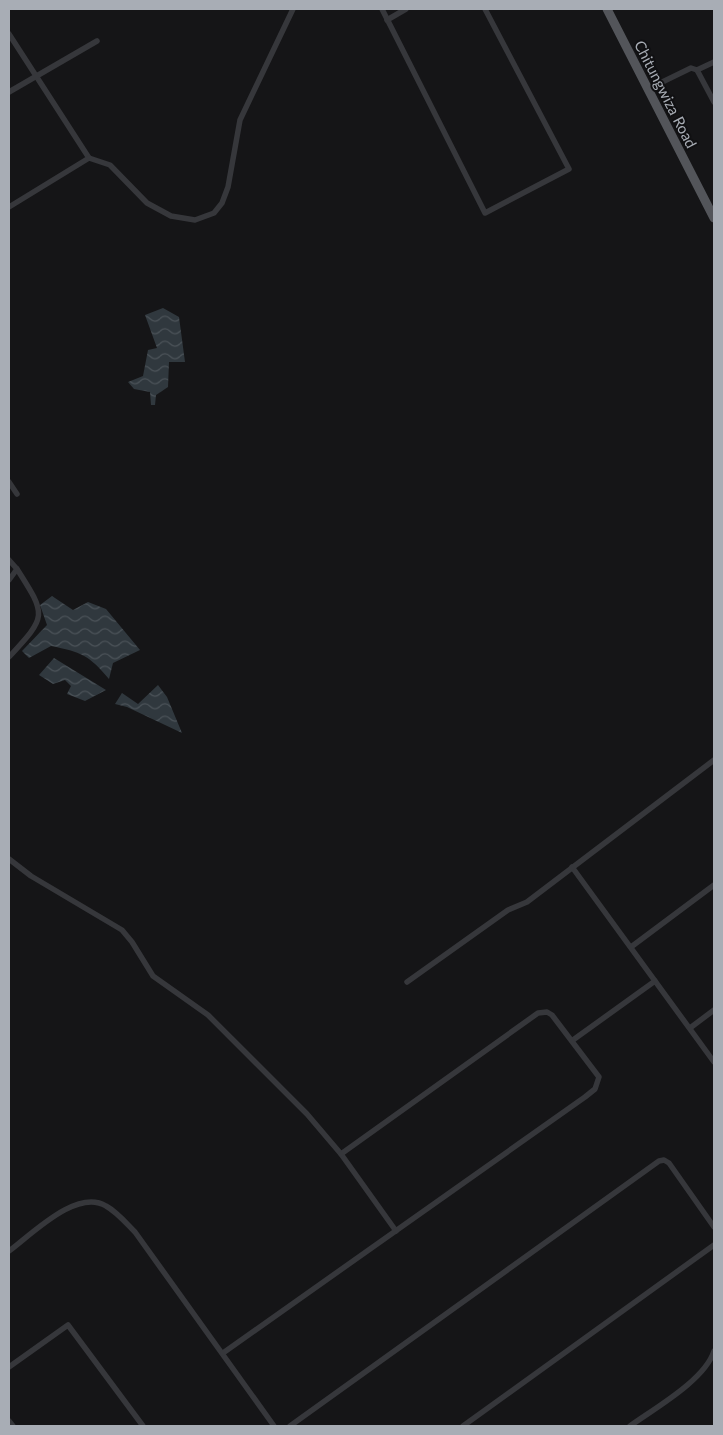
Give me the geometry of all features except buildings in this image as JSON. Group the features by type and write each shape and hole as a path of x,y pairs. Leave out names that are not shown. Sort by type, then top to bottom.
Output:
{"main road":[{"name":"Chitungwiza Road","path":"607,9 650,88 714,218"}],"street":[{"path":"9,34 90,158 110,165 147,203 171,216 195,220 214,213 222,203 228,187 240,120 293,9"},
{"path":"382,9 485,213 568,170 485,9"},
{"path":"388,20 406,9"},
{"path":"9,92 97,41"},
{"path":"697,70 714,62"},
{"path":"650,88 691,68 697,70 714,102"},
{"path":"9,207 90,158"},
{"path":"9,482 17,494"},
{"path":"9,560 17,569 35,598 39,615 35,629 9,657"},
{"path":"9,580 17,569"},
{"path":"407,982 508,910 527,902 714,760"},
{"path":"9,859 32,876 122,930 132,942 153,976 201,1010 236,1041 307,1114 341,1154 396,1231"},
{"path":"572,867 714,1062"},
{"path":"631,947 714,885"},
{"path":"573,1040 655,981"},
{"path":"690,1028 714,1010"},
{"path":"223,1353 496,1162 595,1089 599,1081 598,1073 552,1015 547,1012 538,1012 341,1154"},
{"path":"290,1426 659,1161 664,1160 669,1163 714,1227"},
{"path":"9,1251 67,1208 82,1202 92,1201 106,1206 135,1232 274,1426"},
{"path":"464,1426 714,1246"},
{"path":"9,1367 68,1325 143,1426"},
{"path":"630,1426 692,1383 712,1359 714,1351"},
{"path":"9,1421 13,1426"}],"water":[{"path":"163,308 179,317 185,362 169,362 168,387 156,395 155,405 151,405 150,392 134,389 128,382 143,376 148,350 157,348 145,315"},
{"path":"52,596 73,610 88,602 106,609 140,650 113,663 109,679 90,660 70,650 51,646 29,658 22,651 47,625 40,605"},
{"path":"54,658 106,690 85,701 67,694 71,686 65,680 53,684 39,675"},
{"path":"158,685 167,697 182,733 127,707 115,704 122,693 138,704"}]}
